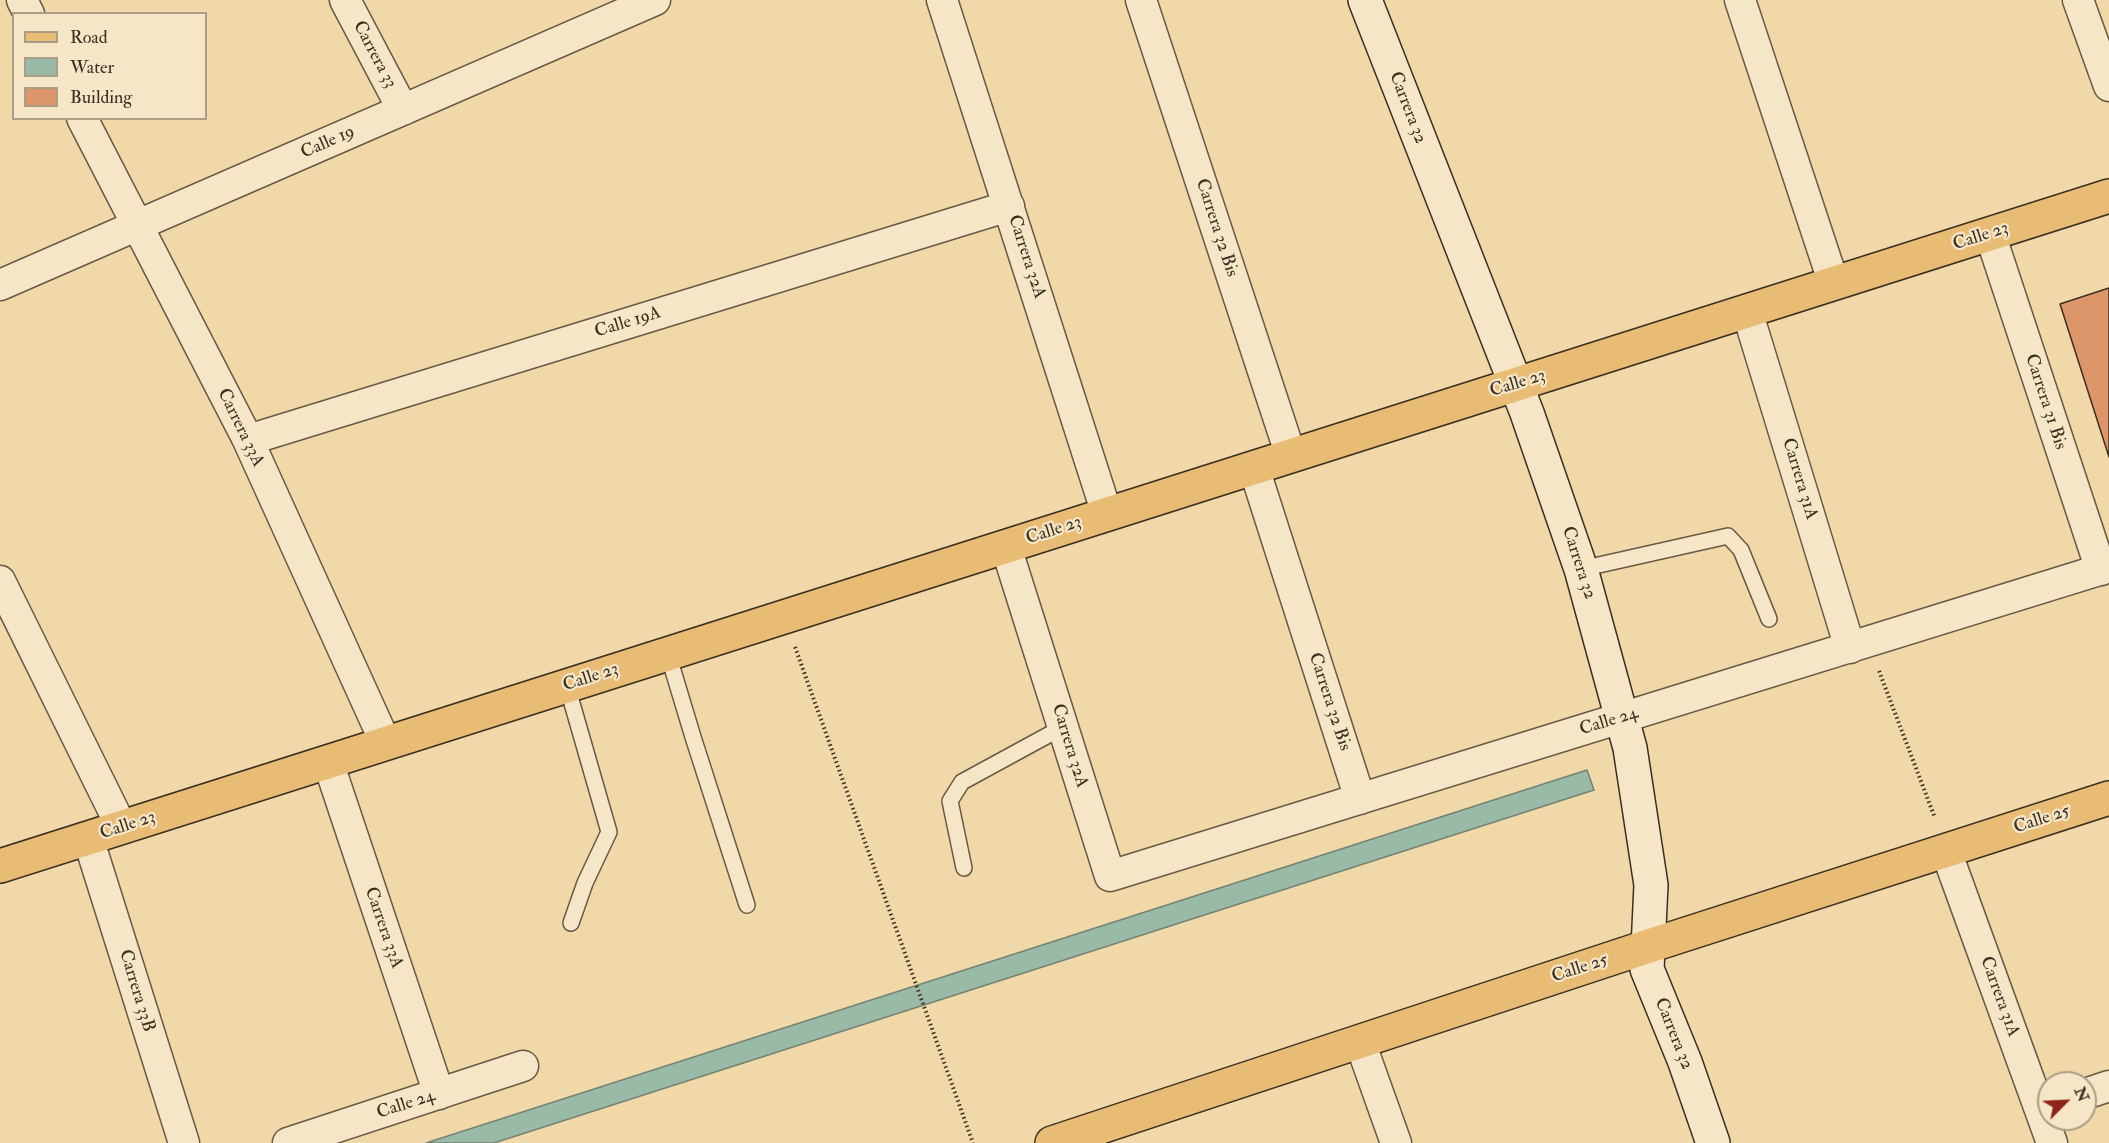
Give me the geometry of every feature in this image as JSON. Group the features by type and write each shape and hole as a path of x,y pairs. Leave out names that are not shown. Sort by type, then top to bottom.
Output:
{"main road":[{"name":"Calle 23","path":"0,866 2109,196"},
{"name":"Calle 25","path":"1052,1143 1093,1137 1360,1042 2109,798"}],"street":[{"name":"Carrera 33","path":"345,0 403,110"},
{"name":"Calle 19","path":"0,285 655,0"},
{"name":"Carrera 32A","path":"942,0 1107,514"},
{"name":"Carrera 32 Bis","path":"1141,0 1291,456"},
{"name":"Carrera 32","path":"1365,0 1515,385 1581,569 1626,733 1644,831 1651,885 1647,969 1685,1062 1713,1143"},
{"path":"1740,0 1834,284"},
{"path":"2078,0 2109,86"},
{"name":"Carrera 33A","path":"83,120 248,440 386,744"},
{"name":"Calle 19A","path":"248,440 1009,206"},
{"name":"Carrera 31 Bis","path":"1990,234 2105,568"},
{"name":"Carrera 31A","path":"1747,311 1859,645"},
{"name":"Carrera 32 Bis","path":"1254,468 1360,799"},
{"name":"Carrera 32A","path":"1006,547 1110,876"},
{"name":"Calle 24","path":"1110,876 1360,799 1626,733 1859,645 2105,568"},
{"path":"0,581 122,828"},
{"name":"Carrera 33A","path":"328,762 439,1094"},
{"name":"Carrera 33B","path":"88,838 184,1143"},
{"name":"Carrera 31A","path":"1946,851 2037,1091"},
{"path":"1360,1042 1396,1143"},
{"name":"Calle 24","path":"288,1143 523,1066"}],"lane":[{"path":"1581,569 1728,536 1741,550 1769,619"},
{"path":"668,654 747,905"},
{"path":"567,686 609,832 585,884 571,923"},
{"path":"964,868 950,801 962,782 1063,727"}],"path":[{"path":"784,617 973,1143"},
{"path":"1859,645 1928,794 1946,851"}],"water":[{"path":"1587,770 1594,790 494,1143 426,1143"}],"building":[{"path":"2109,288 2109,457 2060,304"}]}
